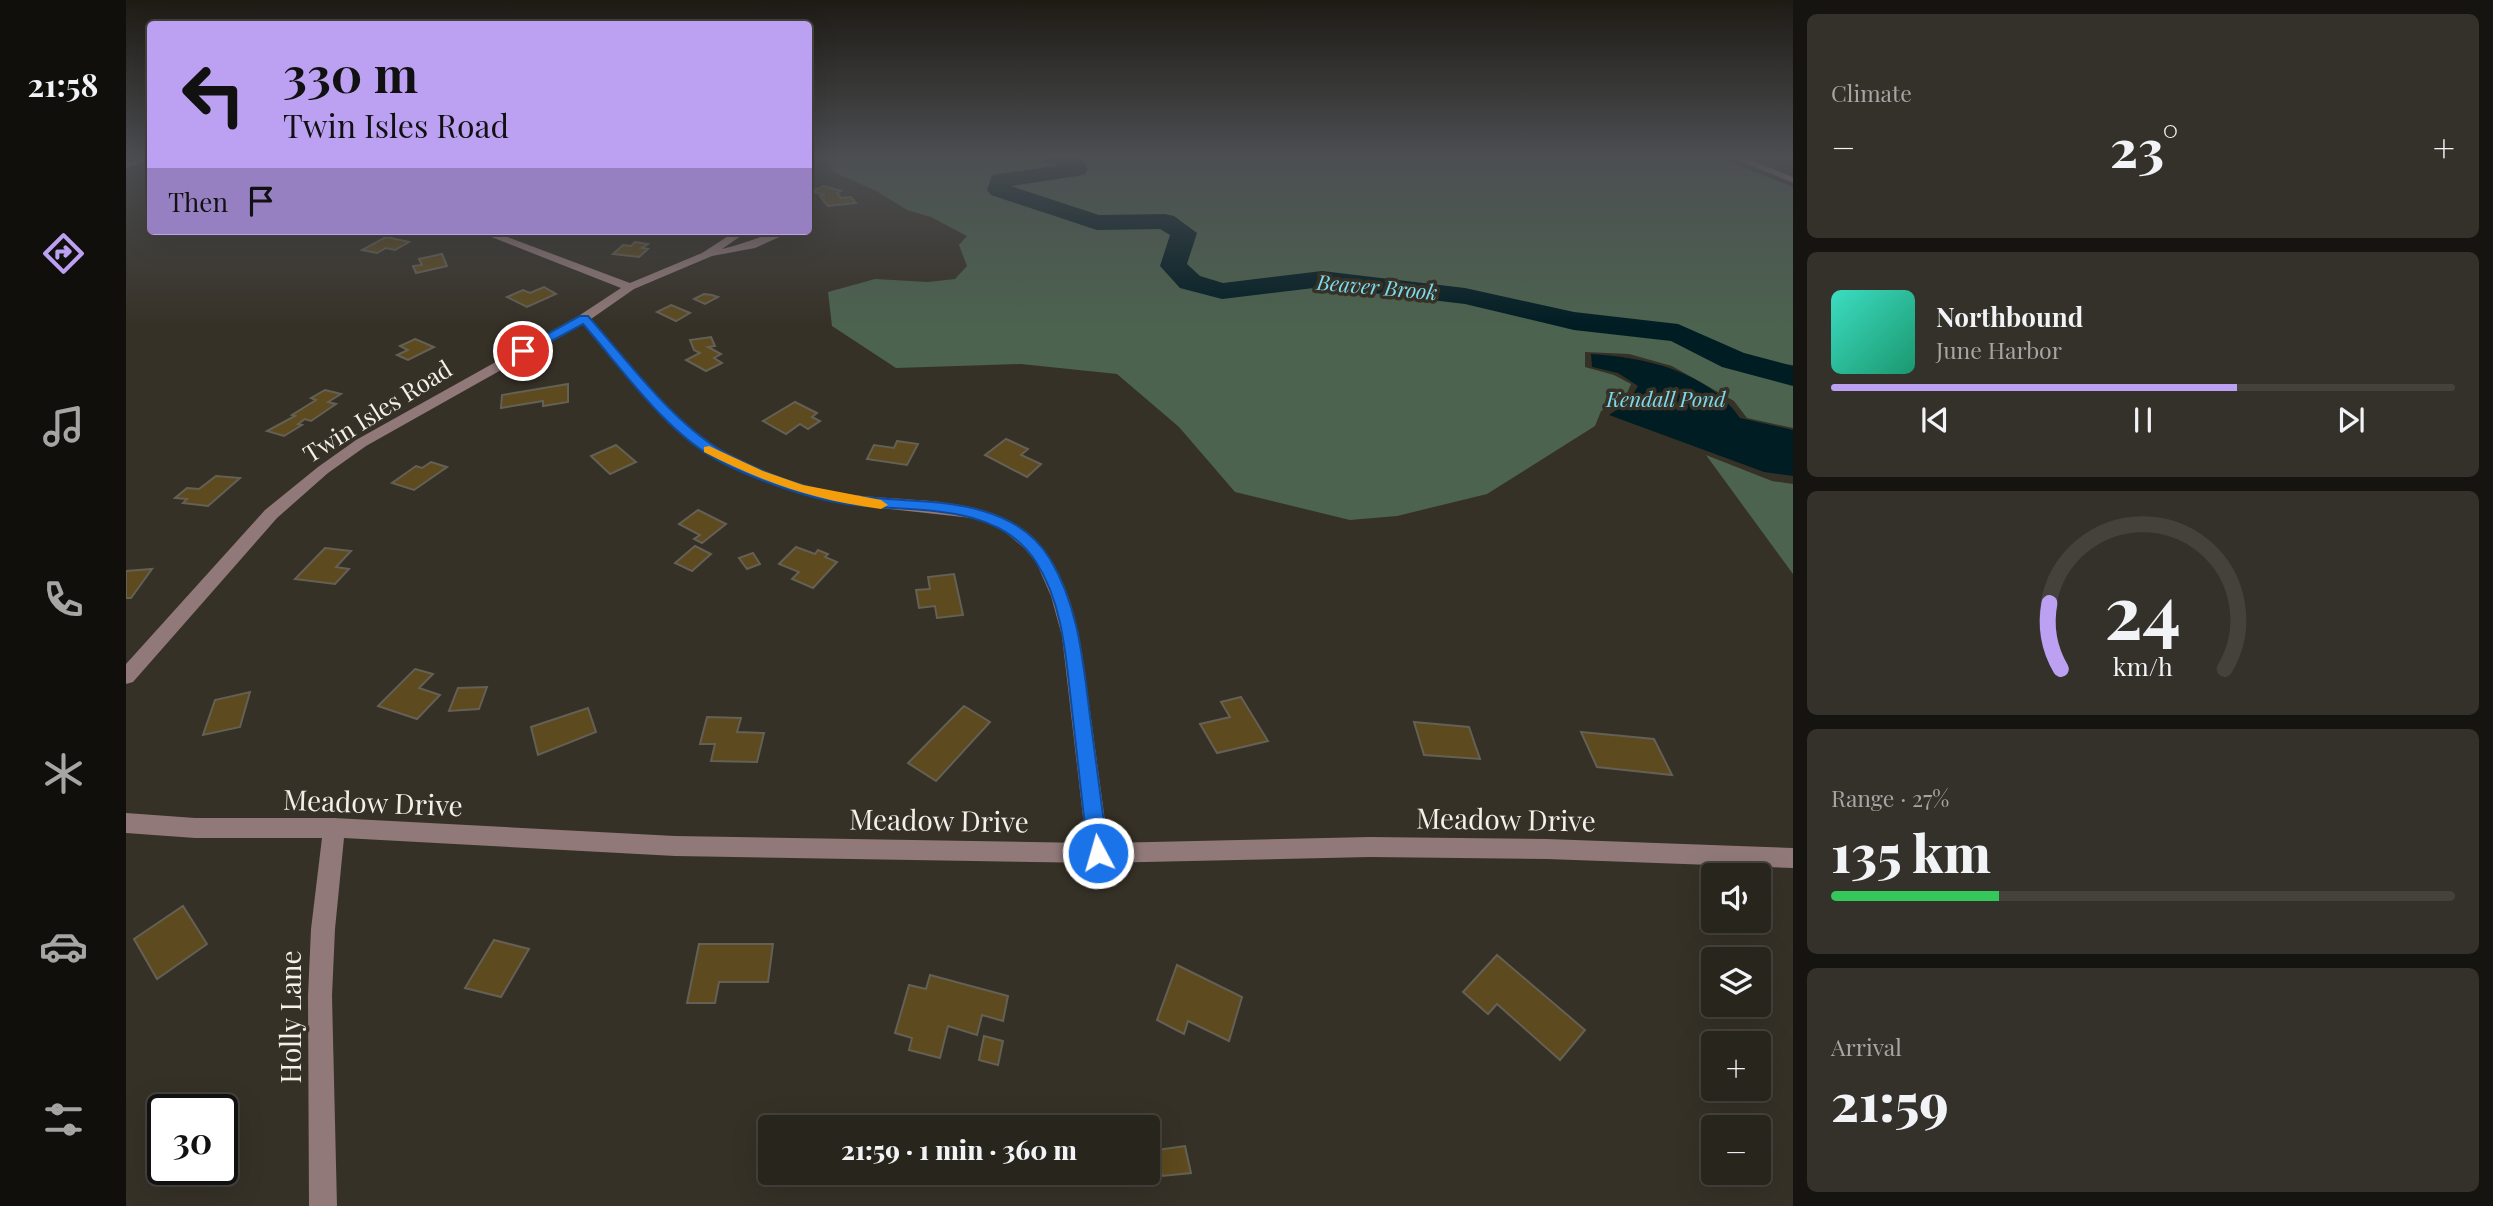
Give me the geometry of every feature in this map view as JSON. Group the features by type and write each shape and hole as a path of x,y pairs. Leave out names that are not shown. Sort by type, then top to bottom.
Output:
{"street":[{"path":"492,235 630,287"},
{"name":"Twin Isles Road","path":"126,677 271,514 323,470 361,443 584,318 630,287 706,255 737,235"},
{"name":"Twin Isles Road","path":"706,255 751,246 778,235"},
{"path":"584,318 673,420 724,458 779,481 844,499 973,513 1006,523 1030,544 1043,559 1060,596 1071,636 1098,853"},
{"name":"Meadow Drive","path":"126,823 195,828 334,828 675,846 1098,853 1370,847 1645,852 1793,858"},
{"name":"Holly Lane","path":"323,1206 320,996 323,929 334,828"}],"green space":[{"path":"922,214 1793,214 1793,365 1780,364 1793,377 1793,428 1747,418 1734,401 1672,366 1629,354 1585,352 1585,367 1614,375 1631,384 1624,400 1601,411 1595,426 1487,494 1397,516 1350,520 1235,492 1179,427 1117,374 1021,364 896,368 832,326 828,292 875,279 928,282 955,279 967,266 959,245 967,236"},
{"path":"1706,455 1772,481 1793,484 1793,574"}],"water":[{"name":"Kendall Pond","path":"1591,354 1653,363 1673,370 1711,389 1727,402 1740,418 1793,430 1793,476 1764,472 1609,415 1628,402 1638,386 1618,373 1592,367"}],"building":[{"path":"386,237 409,242 395,250 386,248 377,253 362,250"},
{"path":"635,242 648,244 642,248 648,249 639,257 613,254 623,245 631,246"},
{"path":"442,254 447,266 416,273 413,266 422,265 419,259"},
{"path":"544,287 556,294 527,307 507,297 523,290 530,293"},
{"path":"704,294 718,297 705,304 694,299"},
{"path":"671,305 690,313 676,321 657,312"},
{"path":"711,337 715,346 708,347 721,354 714,358 722,363 706,371 686,360 700,353 694,350 690,340"},
{"path":"415,339 434,347 408,360 397,355 408,350 400,346"},
{"path":"568,384 568,402 543,406 543,401 501,408 502,395"},
{"path":"325,390 341,394 328,402 336,404 311,421 305,419 298,424 302,425 284,436 267,431 295,416 292,415 316,400 311,398"},
{"path":"795,402 817,413 812,417 820,421 808,429 800,424 786,434 763,421"},
{"path":"1006,439 1028,449 1021,455 1041,464 1027,477 985,455"},
{"path":"897,441 918,444 907,465 867,459 874,445 894,448"},
{"path":"616,445 636,462 610,474 591,456"},
{"path":"431,462 447,467 414,490 392,483 416,466 422,468"},
{"path":"216,476 240,478 208,506 183,503 187,499 175,498 187,488 199,489"},
{"path":"698,510 726,524 702,543 694,539 700,535 679,524"},
{"path":"695,546 711,554 692,571 675,563"},
{"path":"796,547 815,554 818,550 828,554 825,557 837,562 813,588 792,579 799,572 779,564"},
{"path":"325,548 351,551 336,567 349,569 335,584 295,579"},
{"path":"753,553 760,564 747,569 739,558"},
{"path":"152,569 131,598 126,598 126,571"},
{"path":"954,574 963,615 937,618 935,606 919,608 916,590 930,589 928,577"},
{"path":"415,669 433,674 419,688 440,695 417,719 378,706"},
{"path":"487,687 479,709 449,711 458,688"},
{"path":"250,692 240,727 203,735 215,700"},
{"path":"1241,697 1268,741 1217,753 1200,724 1230,717 1221,702"},
{"path":"964,706 990,722 936,781 908,763"},
{"path":"588,708 596,732 538,755 531,727"},
{"path":"707,717 741,718 737,732 764,733 757,762 711,761 715,744 700,744"},
{"path":"1414,722 1469,727 1480,759 1424,755"},
{"path":"1581,732 1654,739 1672,775 1597,767"},
{"path":"183,906 207,944 157,979 134,939"},
{"path":"494,940 529,949 501,997 465,988"},
{"path":"699,944 773,944 768,982 719,982 715,1003 687,1003"},
{"path":"1497,955 1585,1030 1560,1060 1497,1004 1488,1014 1463,992"},
{"path":"1177,965 1242,997 1229,1041 1188,1021 1184,1034 1157,1020"},
{"path":"930,975 1008,996 1003,1021 982,1015 977,1035 948,1026 940,1058 909,1050 912,1038 895,1033 909,985 926,989"},
{"path":"984,1036 1003,1041 998,1065 979,1060"},
{"path":"1185,1146 1191,1173 1162,1176 1160,1149"}],"waterway":[{"name":"Beaver Brook","path":"1071,214 1097,223 1165,221 1184,233 1173,266 1190,282 1222,291 1322,279 1465,296 1574,321 1678,333 1733,360 1793,376"}],"slow traffic":[{"path":"709,450 759,474 799,488 881,505"}],"route":[{"path":"523,351 584,318 673,420 709,450 724,458 799,488 844,499 973,513 1006,523 1043,559 1060,596 1071,636 1098,853"}]}
